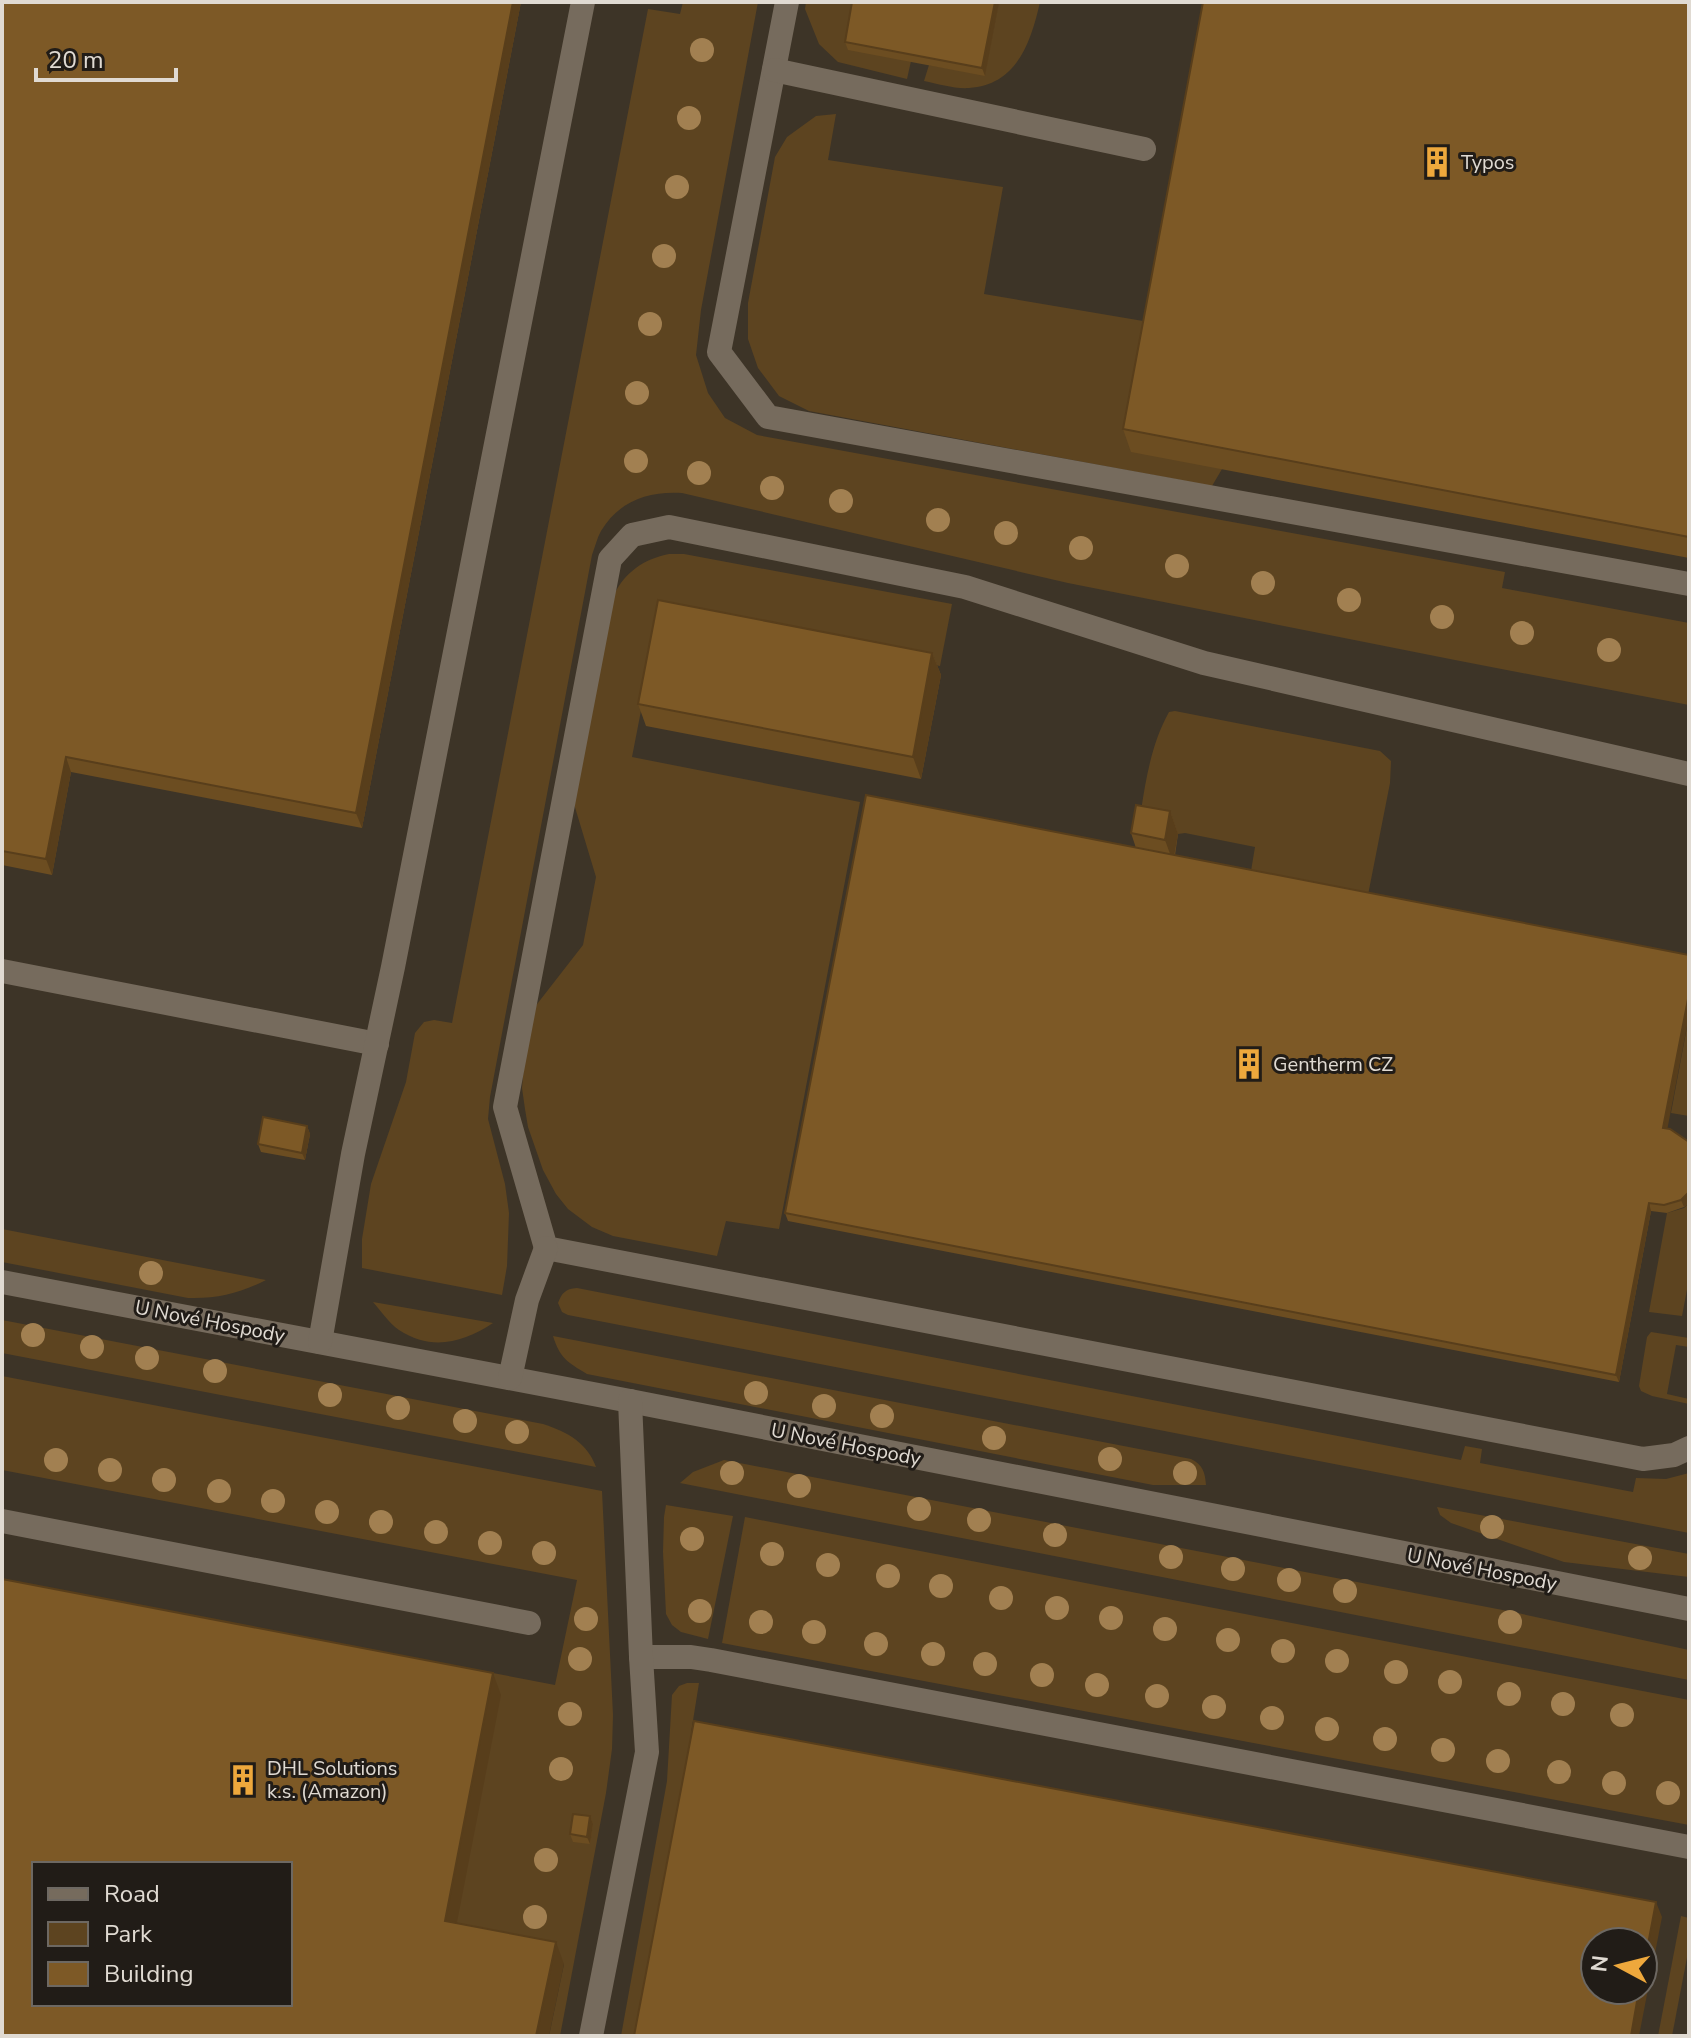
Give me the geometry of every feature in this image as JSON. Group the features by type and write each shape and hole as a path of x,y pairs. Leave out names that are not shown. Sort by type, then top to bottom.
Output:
{"street":[{"path":"320,1342 353,1154 583,2"},
{"path":"787,2 719,352 768,417 1689,584"},
{"path":"774,70 1144,149"},
{"path":"510,1378 527,1300 546,1248 505,1107 610,559 632,535 669,527 965,587 1204,663 1689,774"},
{"path":"2,971 377,1044"},
{"path":"546,1248 1643,1459 1674,1455 1689,1448"},
{"name":"U Nové Hospody","path":"2,1282 630,1401 1689,1609"},
{"path":"591,2036 647,1752 630,1401"},
{"path":"2,1521 529,1623"},
{"path":"641,1657 711,1660 1689,1847"}],"green space":[{"path":"683,2 758,2 701,310 696,355 708,393 725,418 757,435 1505,572 1502,588 1689,623 1689,705 1068,583 682,493 658,494 636,500 608,521 592,555 490,1097 488,1119 505,1184 509,1213 507,1266 502,1295 362,1268 362,1239 371,1184 406,1082 415,1033 424,1022 452,1023 648,9 680,14"},
{"path":"806,2 857,2 911,61 907,79 838,62 819,44 805,9"},
{"path":"999,2 1040,2 1026,46 1010,70 999,79 969,88 924,81 929,65 985,75"},
{"path":"836,114 828,160 1003,187 984,294 1155,323 1222,469 1212,486 809,411 779,396 758,368 748,339 748,303 775,157 787,137 816,116"},
{"path":"684,554 952,604 940,666 660,613 632,757 860,802 779,1229 726,1221 717,1256 613,1236 592,1227 568,1209 543,1170 528,1127 522,1088 534,1008 583,945 596,877 574,804 614,595 636,568 651,559"},
{"path":"1169,712 1380,751 1391,761 1390,783 1367,900 1250,877 1255,847 1185,833 1134,855 1155,746"},
{"path":"1689,1016 1689,1116 1671,1113"},
{"path":"1689,1203 1689,1279 1682,1316 1649,1312 1667,1213 1684,1208"},
{"path":"2,1229 266,1280 228,1294 188,1298 2,1262"},
{"path":"577,1288 1461,1460 1465,1446 1482,1449 1480,1463 1633,1492 1636,1478 1666,1479 1689,1473 1689,1533 568,1315 562,1312 558,1303 564,1292"},
{"path":"373,1302 493,1323 459,1340 423,1341 399,1330"},
{"path":"2,1320 543,1424 576,1440 596,1467 2,1353"},
{"path":"1651,1332 1689,1338 1689,1347 1676,1345 1667,1394 1689,1399 1689,1404 1641,1391 1639,1386 1647,1337"},
{"path":"553,1336 1191,1459 1203,1469 1206,1485 1153,1485 587,1374 565,1359"},
{"path":"2,1376 602,1491 612,1749 560,2036 549,2036 564,1964 453,1943 47,1608 50,1588 555,1685 577,1580 2,1470"},
{"path":"724,1460 1513,1612 1689,1650 1689,1680 680,1483 693,1472"},
{"path":"666,1505 733,1516 708,1639 681,1632 672,1625 666,1614 663,1552"},
{"path":"1437,1507 1689,1554 1689,1577 1564,1562 1451,1523 1440,1515"},
{"path":"745,1517 1689,1700 1689,1825 722,1643"},
{"path":"699,1683 691,1733 699,1736 642,2036 621,2036 667,1781 672,1695 679,1686"},
{"path":"1681,1916 1689,1918 1689,1947 1672,2036 1658,2036"}],"building":[{"path":"2,2 513,2 356,813 66,757 46,859 2,851"},
{"path":"852,2 995,2 982,68 845,42"},
{"name":"Typos","path":"1203,2 1689,2 1689,537 1123,429"},
{"path":"658,600 932,653 913,757 638,704"},
{"name":"Gentherm CZ","path":"866,795 1689,955 1689,994 1663,1128 1670,1129 1689,1142 1689,1192 1681,1200 1664,1205 1649,1203 1616,1375 785,1213"},
{"path":"1136,805 1170,811 1165,840 1131,833"},
{"path":"263,1117 307,1126 302,1153 258,1144"},
{"name":"DHL Solutions k.s. (Amazon)","path":"2,1579 493,1673 445,1921 556,1942 536,2036 2,2036"},
{"path":"694,1721 1656,1902 1651,1926 1579,1926 1579,2006 1636,2006 1631,2036 634,2036"},
{"path":"573,1814 590,1816 587,1837 570,1834"}],"place":[{"name":"Typos","path":"1437,162"},
{"name":"Gentherm CZ","path":"1249,1064"},
{"name":"DHL Solutions k.s. (Amazon)","path":"243,1780"}]}
